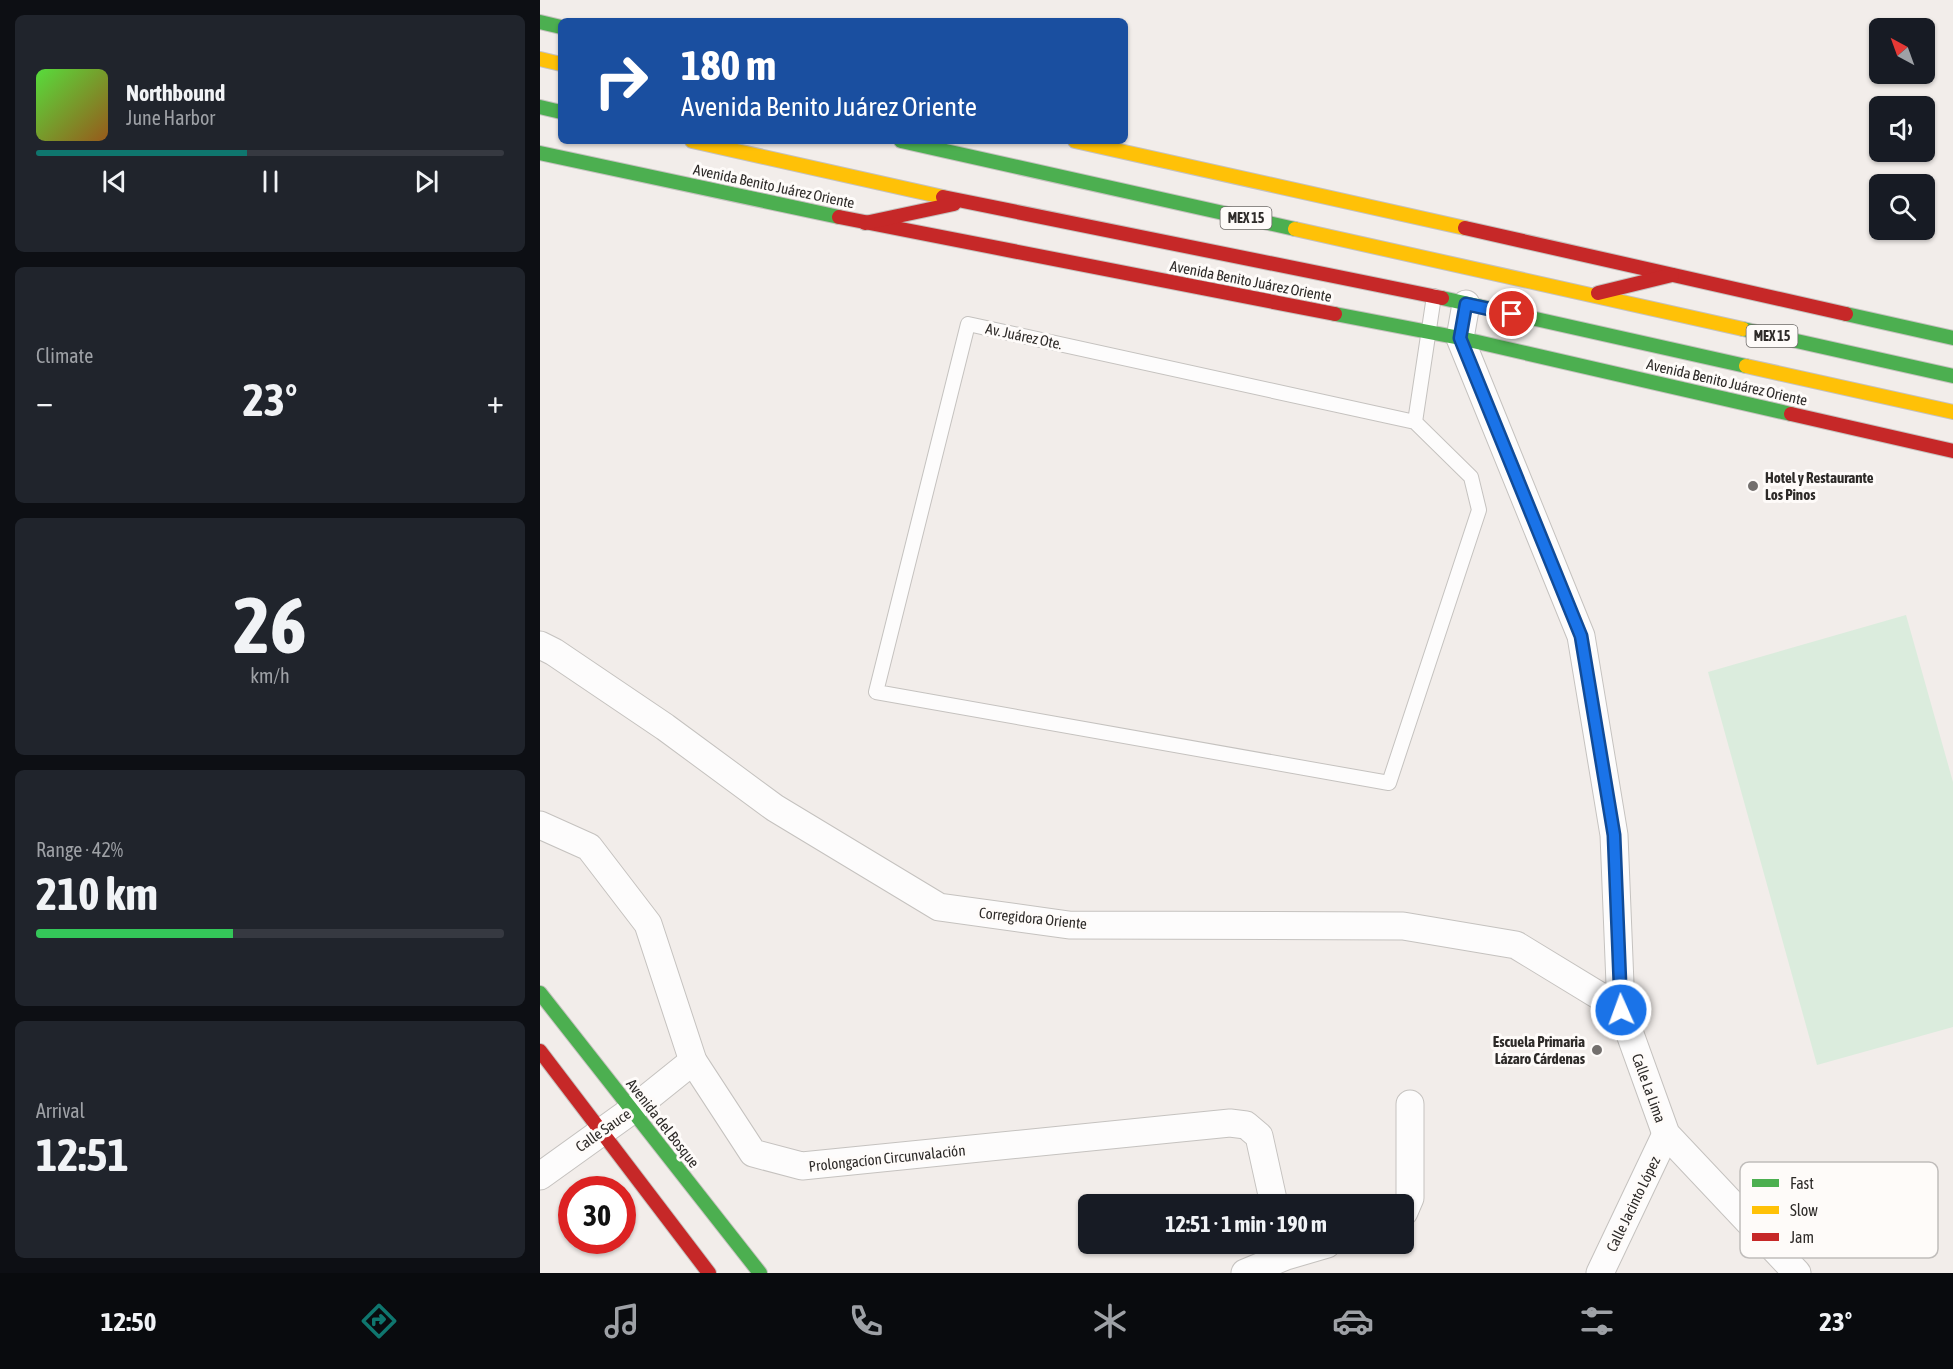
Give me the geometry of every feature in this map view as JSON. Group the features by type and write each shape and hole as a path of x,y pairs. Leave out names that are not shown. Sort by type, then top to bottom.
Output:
{"street":[{"path":"540,22 558,26"},
{"path":"540,59 558,63"},
{"path":"540,107 558,111"},
{"name":"Avenida Benito Juárez Oriente","path":"705,144 965,202 1434,296 1953,412"},
{"name":"MEX 15","path":"914,144 1953,376"},
{"path":"1088,144 1953,338"},
{"name":"Avenida Benito Juárez Oriente","path":"540,153 865,223 1460,338 1953,451"},
{"path":"865,223 965,202"},
{"path":"1590,295 1672,275"},
{"path":"1460,338 1466,304"},
{"name":"Calle La Lima","path":"1460,338 1581,636 1614,835 1621,1010 1666,1134 1740,1213"},
{"name":"Corregidora Oriente","path":"540,645 555,651 665,727 775,808 939,907 1069,925 1403,926 1516,945 1621,1010"},
{"name":"Prolongacíon Circunvalación","path":"540,825 589,847 648,924 693,1061 753,1153 802,1167 1230,1124 1246,1125 1259,1136 1272,1194"},
{"name":"Avenida del Bosque","path":"540,993 760,1273"},
{"path":"540,1051 602,1129 709,1273"},
{"name":"Calle Sauce","path":"540,1176 602,1129 632,1110 693,1061"},
{"path":"1410,1104 1410,1194"},
{"name":"Calle Jacinto López","path":"1600,1273 1666,1134"},
{"path":"1245,1273 1286,1257"},
{"name":"Calle La Lima","path":"1783,1258 1797,1273"}],"lane":[{"path":"1415,422 1434,296"},
{"name":"Av. Juárez Ote.","path":"968,324 1415,422 1471,477 1479,510 1389,783 876,692 968,324"}],"green space":[{"path":"1906,615 1953,782 1953,1027 1817,1065 1708,672"}],"traffic: fast":[{"path":"540,22 558,26"},
{"path":"540,107 558,111"},
{"path":"914,144 1295,229"},
{"path":"540,153 839,217"},
{"path":"1442,298 1746,366"},
{"path":"1335,314 1460,338 1791,414"},
{"path":"1846,314 1953,338"},
{"path":"1743,329 1953,376"},
{"path":"540,993 760,1273"}],"traffic: slow":[{"path":"540,59 558,63"},
{"path":"705,144 943,197"},
{"path":"1088,144 1465,228"},
{"path":"1295,229 1743,329"},
{"path":"1746,366 1953,412"}],"traffic: jam":[{"path":"943,197 1442,298"},
{"path":"865,223 954,204"},
{"path":"839,217 1335,314"},
{"path":"1465,228 1846,314"},
{"path":"1598,293 1672,275"},
{"path":"1791,414 1953,451"},
{"path":"540,1051 709,1273"}],"place":[{"name":"Hotel y Restaurante Los Pinos","path":"1753,486"},
{"name":"Escuela Primaria Lázaro Cárdenas","path":"1597,1050"}],"route":[{"path":"1512,314 1466,304 1460,338 1581,636 1614,835 1621,1010"}]}
